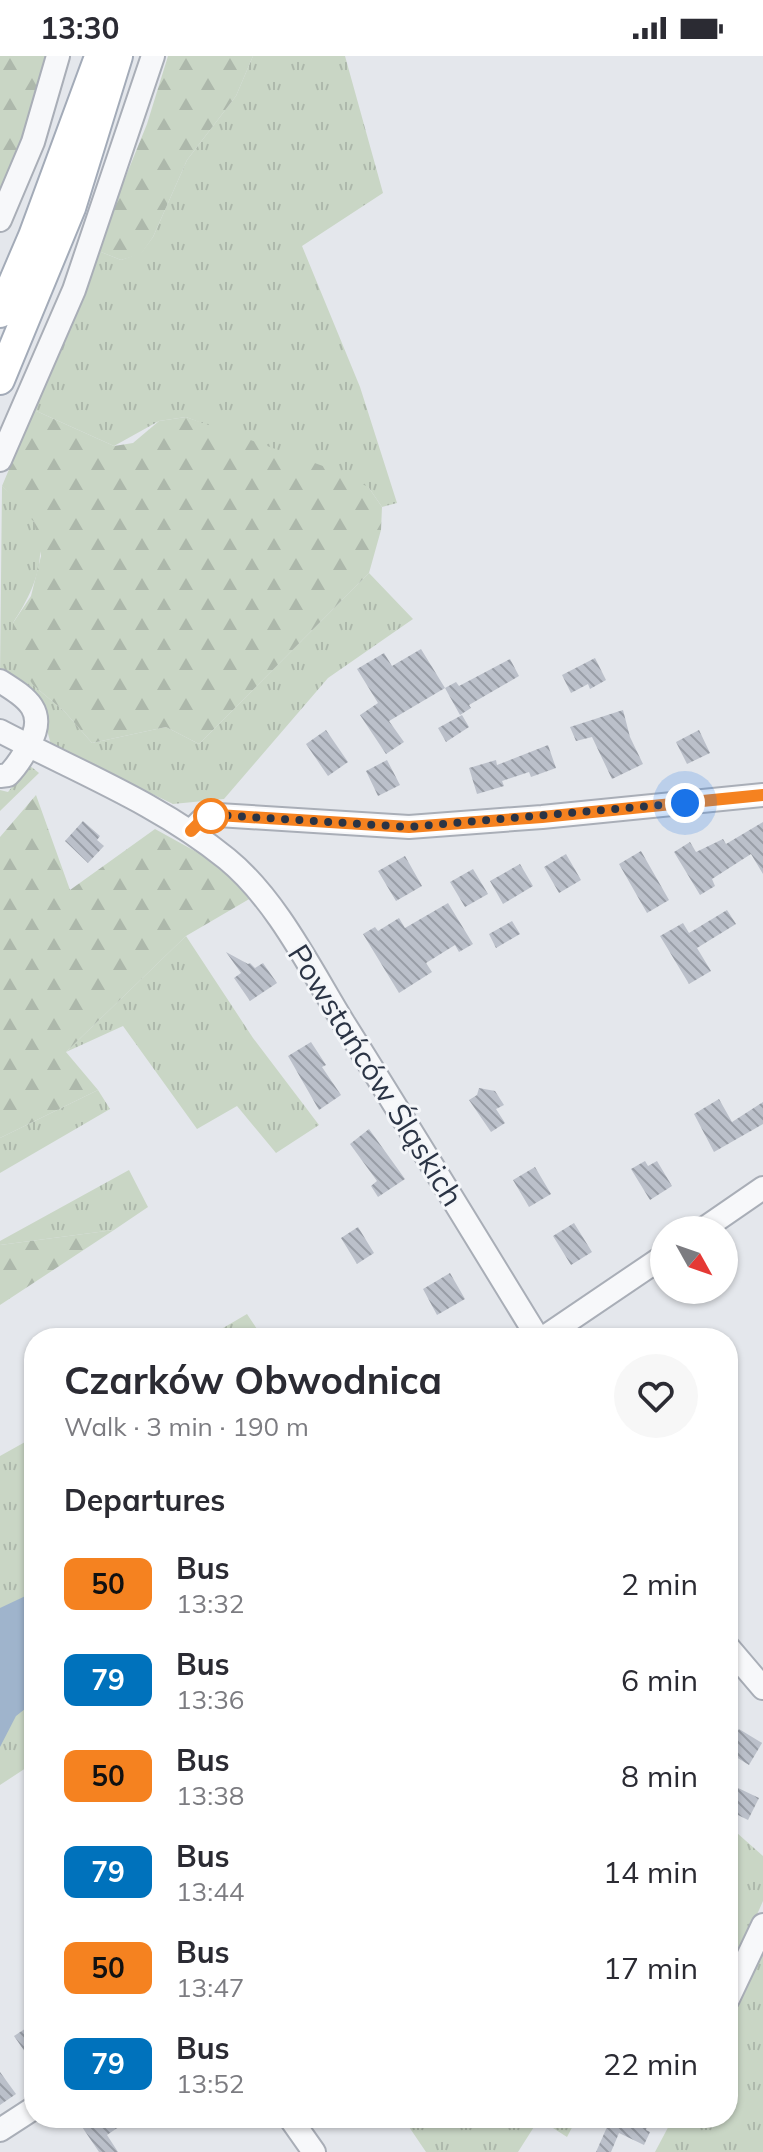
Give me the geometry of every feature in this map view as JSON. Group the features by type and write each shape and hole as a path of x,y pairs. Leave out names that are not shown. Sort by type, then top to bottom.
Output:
{"main road":[{"path":"0,313 39,222 99,56"},
{"path":"0,380 71,208 118,56"}],"street":[{"path":"0,220 33,142 58,56"},
{"path":"0,460 74,290 153,56"},
{"path":"0,681 28,700 36,711 36,732 29,746 17,767 8,775 0,776"},
{"name":"Powstańców Śląskich","path":"0,731 191,831 230,861 271,907 534,1328"},
{"path":"191,831 205,817 218,815 409,827 763,795"},
{"path":"722,1216 763,1188"},
{"path":"555,1328 650,1265"},
{"path":"738,1659 763,1688"},
{"path":"738,1978 763,1925"},
{"path":"0,2130 24,2114"},
{"path":"297,2128 314,2152"}],"green space":[{"path":"0,56 62,56 0,218"},
{"path":"168,56 253,56 236,96 187,160 153,237 141,254 121,260 96,250 147,124"},
{"path":"253,56 345,56 383,193 302,246 360,387 397,503 382,507 369,488 186,417 159,421 114,446 34,410 96,250 121,260 141,253 153,237 187,160 236,96"},
{"path":"34,410 114,446 133,443 159,421 186,417 348,475 369,488 382,507 381,530 369,573 199,744 166,727 92,743 65,712 33,685 11,651 13,623 31,596 41,556 34,522 2,486"},
{"path":"2,486 29,514 39,537 36,576 13,623 33,685 65,712 92,743 166,727 199,744 369,573 413,619 328,678 224,799 173,804 51,745 40,703 0,676"},
{"path":"29,765 39,773 0,811 0,790 8,792"},
{"path":"36,795 70,890 155,829 222,866 251,898 186,936 66,1052 98,1090 0,1138 0,837"},
{"path":"186,936 253,1038 319,1125 276,1153 237,1106 197,1129 123,1026 66,1052"},
{"path":"98,1090 110,1109 0,1173 0,1138"},
{"path":"129,1170 148,1207 114,1230 0,1245 0,1241"},
{"path":"114,1230 0,1305 0,1245"},
{"path":"247,1314 256,1328 223,1328"},
{"path":"24,1443 24,1769 0,1785 0,1456"},
{"path":"738,1834 763,1856 763,1901 738,1957"},
{"path":"763,1939 763,2152 655,2152 668,2128 738,2128 738,1989"},
{"path":"410,2128 533,2128 518,2152 426,2152"},
{"path":"553,2128 572,2128 567,2137"}],"water":[{"path":"24,1597 24,1710 16,1716 0,1747 0,1608"}],"building":[{"path":"421,649 445,688 389,721 404,742 386,754 360,715 378,703 357,669 384,653 392,666"},
{"path":"595,658 606,680 590,689 588,684 571,693 562,675"},
{"path":"510,659 519,676 469,705 471,708 460,715 445,688 456,682 459,686"},
{"path":"623,710 630,737 643,764 612,779 592,737 576,741 570,727"},
{"path":"462,715 469,727 446,742 438,728"},
{"path":"326,730 348,762 328,776 306,744"},
{"path":"699,730 710,753 687,764 676,742"},
{"path":"548,745 556,768 531,777 529,772 502,781 504,786 477,794 469,768 496,760 497,765"},
{"path":"387,760 400,785 378,796 366,771"},
{"path":"83,821 100,836 97,840 104,846 88,863 65,841"},
{"path":"763,822 763,874 751,854 712,879 715,886 700,895 674,852 690,842 696,852 723,839 726,844"},
{"path":"641,851 669,900 647,913 619,864"},
{"path":"566,854 581,880 559,893 544,867"},
{"path":"405,856 422,886 396,901 378,871"},
{"path":"520,864 533,886 503,904 490,881"},
{"path":"473,869 488,894 465,907 450,882"},
{"path":"448,903 473,944 459,952 455,945 426,963 432,972 399,993 363,934 375,927 378,931 399,918 405,928"},
{"path":"727,910 736,924 697,948 711,971 689,984 660,936 683,923 689,933"},
{"path":"512,921 520,934 496,948 489,934"},
{"path":"226,952 255,968 263,963 277,983 250,1001 234,978 241,973"},
{"path":"311,1042 326,1065 322,1067 341,1095 319,1110 288,1056"},
{"path":"479,1088 495,1091 504,1105 496,1109 505,1123 491,1132 469,1100 477,1095"},
{"path":"719,1099 732,1122 763,1102 763,1124 714,1152 694,1114"},
{"path":"369,1129 405,1179 378,1197 371,1186 377,1181 350,1144"},
{"path":"645,1161 648,1166 657,1161 672,1186 650,1200 631,1169"},
{"path":"535,1167 551,1194 529,1207 513,1180"},
{"path":"574,1223 592,1252 571,1265 553,1236"},
{"path":"358,1227 374,1253 357,1264 341,1238"},
{"path":"450,1273 465,1299 437,1315 423,1289"},
{"path":"738,1731 762,1743 749,1765 738,1758"},
{"path":"738,1788 759,1798 748,1820 738,1815"},
{"path":"24,2030 24,2050 14,2036"},
{"path":"0,2072 16,2094 0,2105"},
{"path":"83,2128 117,2128 107,2135 118,2152 99,2152"},
{"path":"607,2128 647,2128 650,2132 644,2145 619,2133 611,2152 596,2152"}],"bus line":[{"name":"50","path":"191,831 205,817 218,815 409,827 763,795"}],"route":[{"path":"211,816 205,817 218,815 409,827 685,803"}]}
